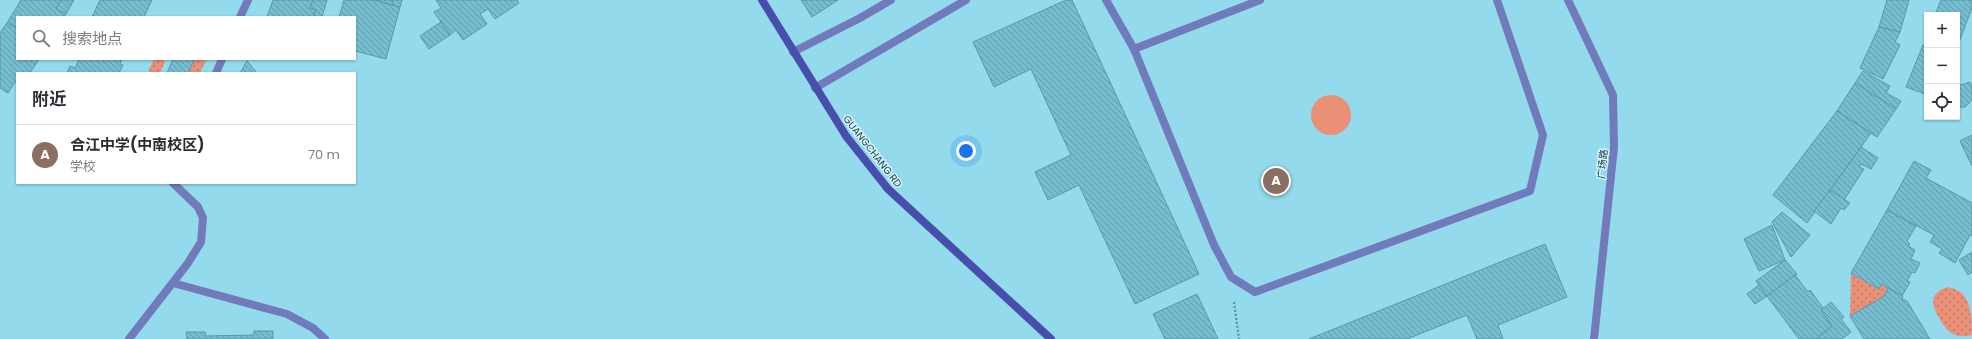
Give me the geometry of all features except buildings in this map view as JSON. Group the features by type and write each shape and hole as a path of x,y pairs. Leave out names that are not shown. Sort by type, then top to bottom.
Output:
{"main road":[{"name":"GUANGCHANG RD","path":"762,0 846,136 888,189 1051,339"}],"street":[{"path":"240,16 248,0"},
{"path":"793,52 860,18 891,0"},
{"path":"815,88 966,0"},
{"path":"1106,0 1134,49 1214,245 1231,277 1255,292 1530,191 1543,135 1497,0"},
{"path":"1134,49 1260,0"},
{"name":"广场路","path":"1568,0 1613,95 1614,148 1594,339"},
{"path":"216,72 222,60"},
{"path":"129,339 188,263 200,242 203,218 198,207 174,184"},
{"path":"173,282 287,314 314,328 325,339"}],"path":[{"path":"1231,277 1239,339"}],"shaded area":[{"path":"154,60 166,60 160,72 150,72 149,70"},
{"path":"194,60 206,60 200,72 188,72"},
{"path":"1331,95 1339,97 1345,101 1349,107 1351,115 1349,123 1345,129 1339,133 1331,135 1323,133 1317,129 1313,123 1311,115 1313,107 1317,101 1323,97"},
{"path":"1851,273 1878,289 1881,284 1888,288 1884,296 1850,316"},
{"path":"1948,287 1956,289 1962,294 1969,305 1972,320 1972,335 1962,336 1950,332 1935,311 1933,301 1934,297 1941,290"}],"place":[{"name":"合江中学(中南校区)","path":"1276,181"}]}
